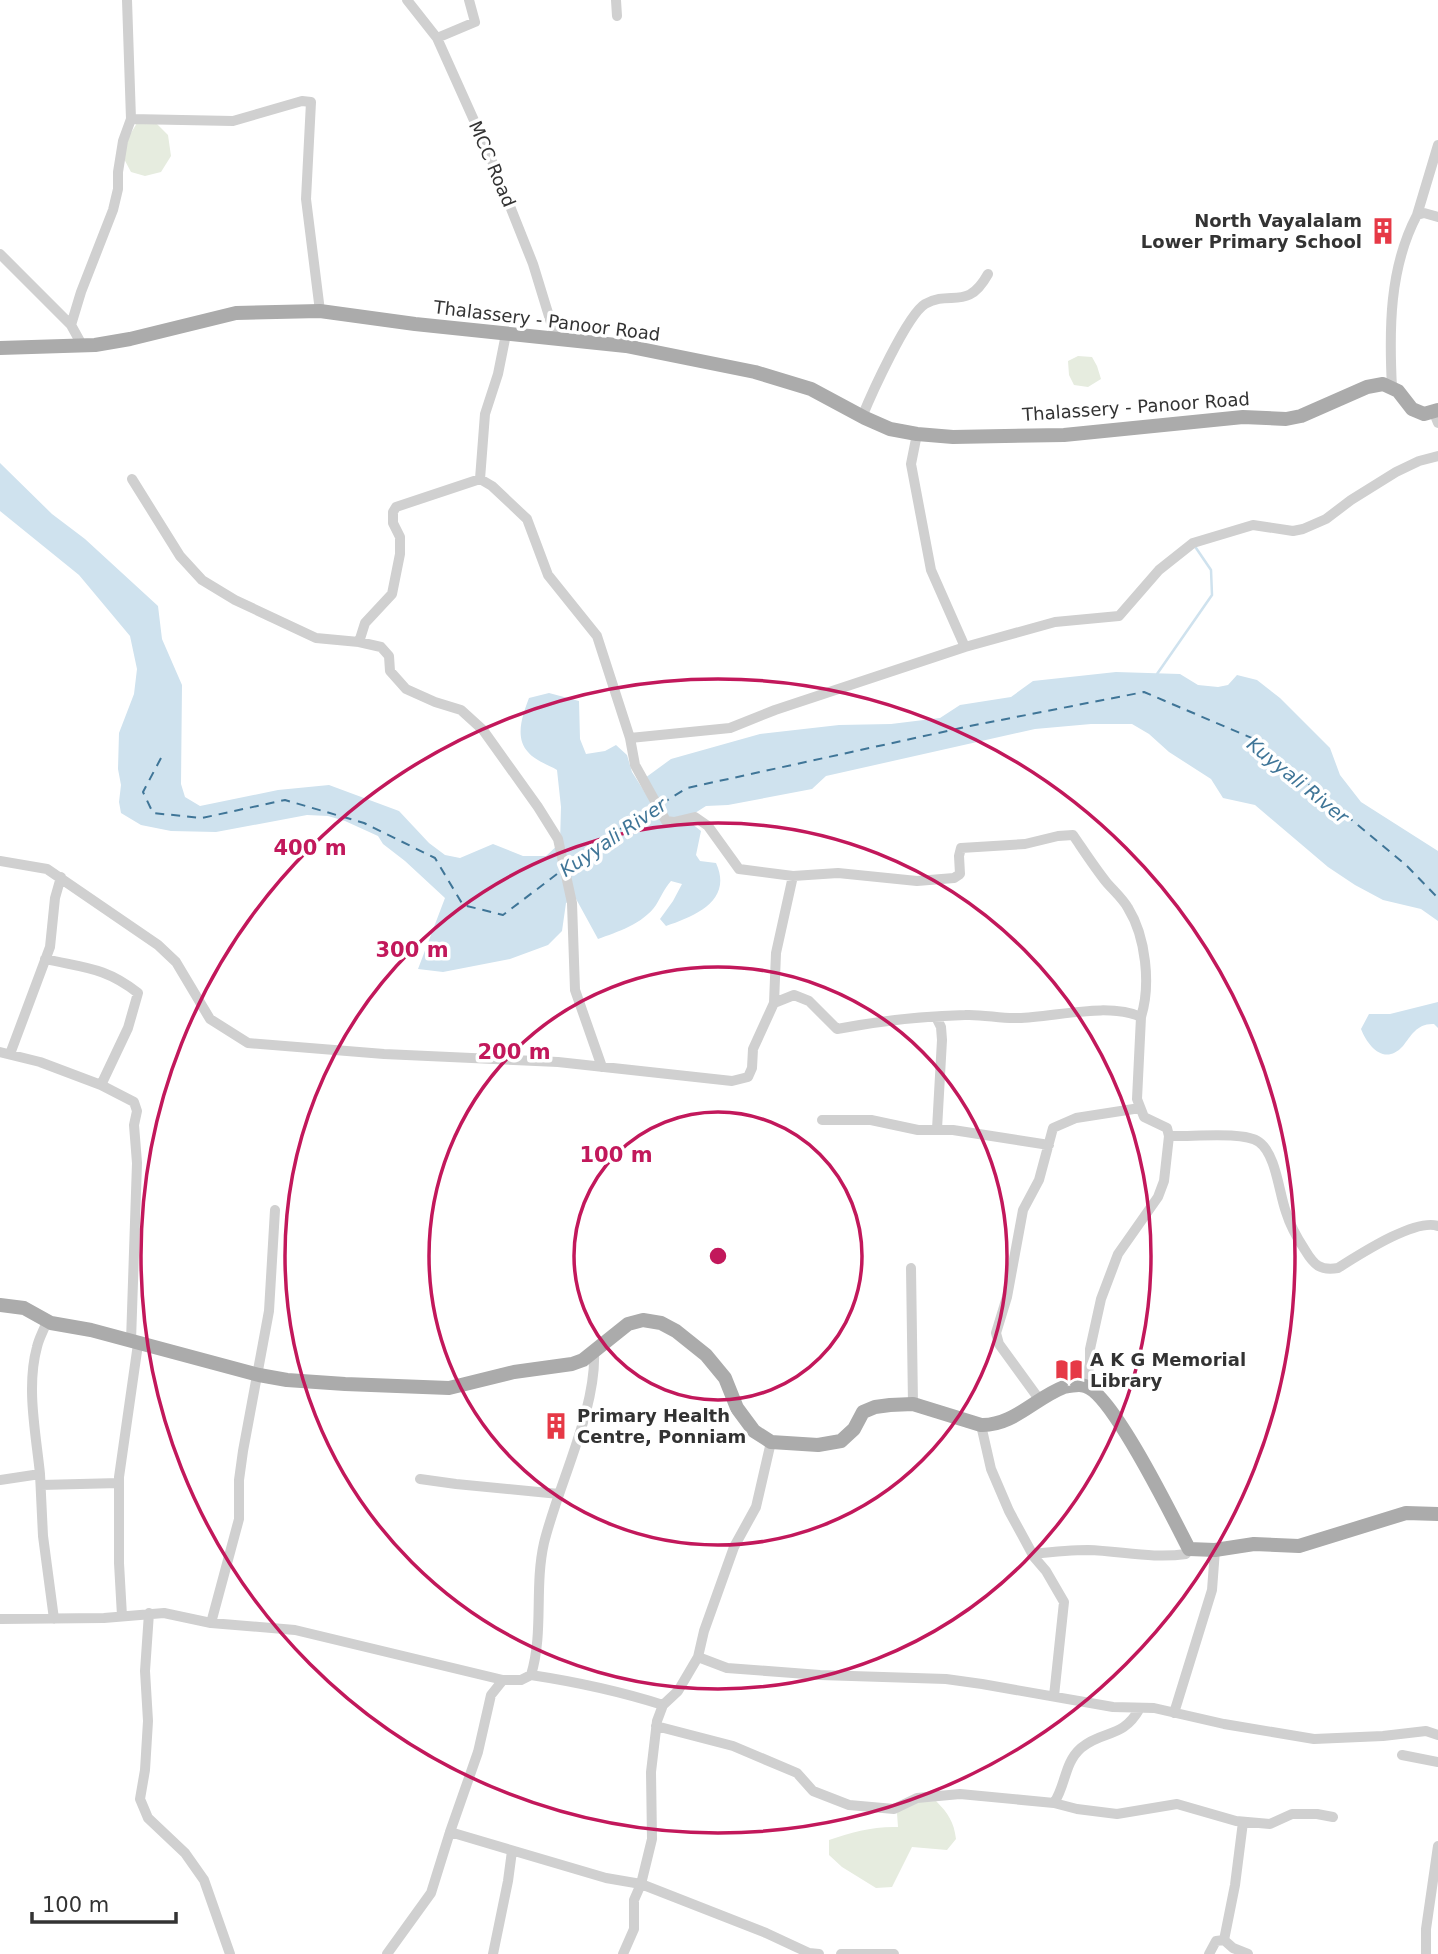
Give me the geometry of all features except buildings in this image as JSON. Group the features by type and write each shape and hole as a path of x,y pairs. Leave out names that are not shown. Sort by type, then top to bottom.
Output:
{"main road":[{"name":"Thalassery - Panoor Road","path":"0,348 82,345 130,339 236,313 320,311 626,346 755,372 811,389 890,429 953,437 1064,435 1243,417 1286,419 1301,416 1367,387 1383,384 1392,388"},
{"path":"1392,388 1398,391 1412,408 1424,414 1437,415"},
{"path":"0,1305 24,1308 47,1321 202,1358 258,1375 345,1384 449,1388 514,1373 572,1364 583,1360 628,1324 643,1320 661,1322 677,1331 706,1355 725,1378 737,1408 754,1431 771,1442 829,1444 841,1441 854,1429 863,1412 875,1407 913,1404 990,1426 1013,1417 1039,1399 1066,1386 1085,1386 1095,1392 1117,1419 1189,1549 1215,1550 1254,1544 1299,1546 1406,1513 1438,1514"}],"street":[{"path":"71,325 113,210 118,188 122,141 131,119 127,0"},
{"name":"MCC Road","path":"407,0 437,38 490,156 533,264 556,339"},
{"path":"437,38 475,22 469,0"},
{"path":"616,0 617,16"},
{"path":"131,119 233,121 310,102 306,199 320,311"},
{"path":"1392,388 1390,331 1397,274 1438,145"},
{"path":"1417,215 1424,213 1438,217"},
{"path":"0,254 71,325 82,345"},
{"path":"862,417 881,374 913,315 923,305 935,300 965,297 980,289 988,274"},
{"path":"480,479 485,414 498,374 506,334"},
{"path":"917,434 911,464 931,570 965,647"},
{"path":"630,738 730,728 775,710 965,647 1055,622 1119,616 1159,570 1193,542 1253,525 1272,529 1303,529 1326,519 1396,472 1438,456"},
{"path":"132,479 180,556 202,580 235,600 316,638 359,642 381,648 389,656 390,671 406,689 461,710 483,730 558,839 572,903 575,990 602,1067"},
{"path":"359,642 365,622 392,594 400,554 400,537 393,523 396,507 480,479 492,486 527,519 548,575 597,636 630,738 635,765 666,821 695,817 708,826 739,869 793,876 838,873 917,881 954,878 960,874 961,848 1025,844 1073,835 1107,883 1127,905 1136,923 1146,971 1146,992 1141,1017 1138,1099 1144,1117 1167,1128 1169,1136 1164,1181 1158,1197 1118,1254 1101,1299 1085,1386"},
{"path":"0,861 47,869 158,945 176,962 210,1019 248,1043 602,1067 732,1081 748,1077 752,1068 753,1049 774,1003 776,953 793,876"},
{"path":"61,877 55,898 50,947 5,1053 101,1084 134,1102 137,1111 134,1125 137,1163 135,1343 119,1483 122,1616"},
{"path":"45,958 88,966 109,974 138,993 128,1028 101,1084"},
{"path":"774,1003 794,995 809,1001 836,1029 872,1023 967,1015 1017,1018 1087,1012 1130,1012 1141,1017"},
{"path":"936,1017 941,1027 942,1040 937,1129"},
{"path":"1039,1399 999,1344 996,1333 1007,1297 1023,1210 1039,1180 1052,1128 1064,1122 1140,1108"},
{"path":"822,1120 871,1119 918,1130 937,1129 1049,1145"},
{"path":"1169,1136 1246,1136 1259,1142 1268,1151 1295,1234 1315,1266 1327,1270 1338,1268 1404,1231 1424,1225 1438,1226"},
{"path":"211,1623 239,1519 239,1480 243,1451 269,1311 275,1210"},
{"path":"911,1268 913,1404"},
{"path":"47,1321 37,1347 34,1406 43,1536 54,1619"},
{"path":"531,1675 538,1653 538,1607 544,1544 589,1395 595,1366 594,1351"},
{"path":"981,1425 991,1469 1009,1511 1064,1602 1054,1696"},
{"path":"624,1954 634,1929 634,1900 641,1884 652,1839 651,1772 656,1726 663,1705 678,1691 698,1657 704,1631 729,1560 756,1507 771,1442"},
{"path":"420,1479 456,1485 559,1494"},
{"path":"0,1480 119,1483"},
{"path":"1033,1554 1090,1550 1127,1555 1170,1556 1186,1554 1189,1549"},
{"path":"1174,1713 1212,1590 1215,1550"},
{"path":"149,1613 145,1671 148,1721 140,1799 148,1818 185,1853 204,1880 230,1954"},
{"path":"0,1619 164,1613 211,1623 295,1630 503,1680 521,1680 531,1675 578,1682 663,1705"},
{"path":"698,1657 727,1668 820,1675 946,1679 1113,1707 1154,1708 1224,1724 1314,1739 1383,1737 1426,1731 1438,1735"},
{"path":"387,1954 431,1893 478,1752 491,1695 503,1680"},
{"path":"1054,1803 1060,1794 1067,1767 1081,1748 1091,1741 1123,1730 1140,1708"},
{"path":"656,1726 733,1746 797,1773 813,1791 849,1805 894,1808 918,1798 960,1794 1054,1803 1117,1814 1177,1804 1243,1822 1270,1824 1282,1817 1300,1813 1333,1817"},
{"path":"1402,1755 1438,1762"},
{"path":"1224,1940 1235,1885 1243,1822"},
{"path":"450,1832 606,1878 641,1884 766,1933 809,1953 819,1954"},
{"path":"1426,1954 1426,1929 1438,1846"},
{"path":"493,1954 512,1851"},
{"path":"1209,1954 1216,1941 1224,1940 1233,1948 1248,1954"},
{"path":"841,1954 894,1954"}],"shaded area":[{"path":"155,122 168,135 171,156 161,172 145,176 131,172 123,157 128,138 137,123"},
{"path":"1078,356 1092,357 1097,366 1101,379 1088,387 1074,385 1069,375 1068,361"},
{"path":"936,1801 950,1818 956,1839 947,1850 912,1847 892,1887 876,1888 842,1867 829,1855 829,1840 863,1830 898,1827 897,1813 905,1806"}],"water":[{"name":"Kuyyali River","path":"0,463 52,514 85,539 158,606 162,639 182,685 181,784 185,797 200,806 278,790 329,785 399,811 429,843 445,855 460,858 493,844 523,856 546,856 560,843 561,807 557,770 531,755 524,746 521,733 522,718 529,698 549,693 579,701 580,739 586,754 605,751 616,745 627,755 632,772 665,824 691,823 701,831 696,855 700,861 716,863 720,887 716,897 709,905 689,917 666,926 660,919 682,884 671,881 651,912 629,926 598,939 575,897 566,903 562,931 548,945 510,959 443,972 418,969 445,898 383,844 378,836 328,816 307,815 216,832 171,831 141,825 121,813 119,733 134,694 137,669 130,636 79,575 0,511"},
{"name":"Kuyyali River","path":"1116,672 1180,674 1198,685 1218,687 1228,685 1237,675 1257,680 1280,698 1330,748 1340,775 1361,802 1438,851 1438,921 1421,909 1383,900 1355,885 1328,867 1255,805 1223,798 1211,779 1132,724 1091,724 1035,729 826,776 812,789 728,805 706,806 695,813 671,819 645,778 671,759 760,734 940,718 960,705 1011,697 1033,681"},
{"path":"1438,1002 1438,1028 1434,1024 1428,1024 1419,1028 1396,1052 1378,1052 1361,1029 1369,1014 1390,1014"}],"waterway":[{"path":"1157,674 1212,595 1211,570 1194,545"}],"ferry route":[{"path":"661,804 687,788 970,726 1144,692 1254,739 1406,865 1438,898"},
{"path":"161,758 143,792 153,813 202,818 285,800 364,823 435,858 463,905 503,915 561,871"},
{"path":"568,866 602,840 653,809"}],"place":[{"name":"North Vayalalam Lower Primary School","path":"1383,231"},
{"name":"A K G Memorial Library","path":"1069,1370"},
{"name":"Primary Health Centre, Ponniam","path":"556,1426"}]}
